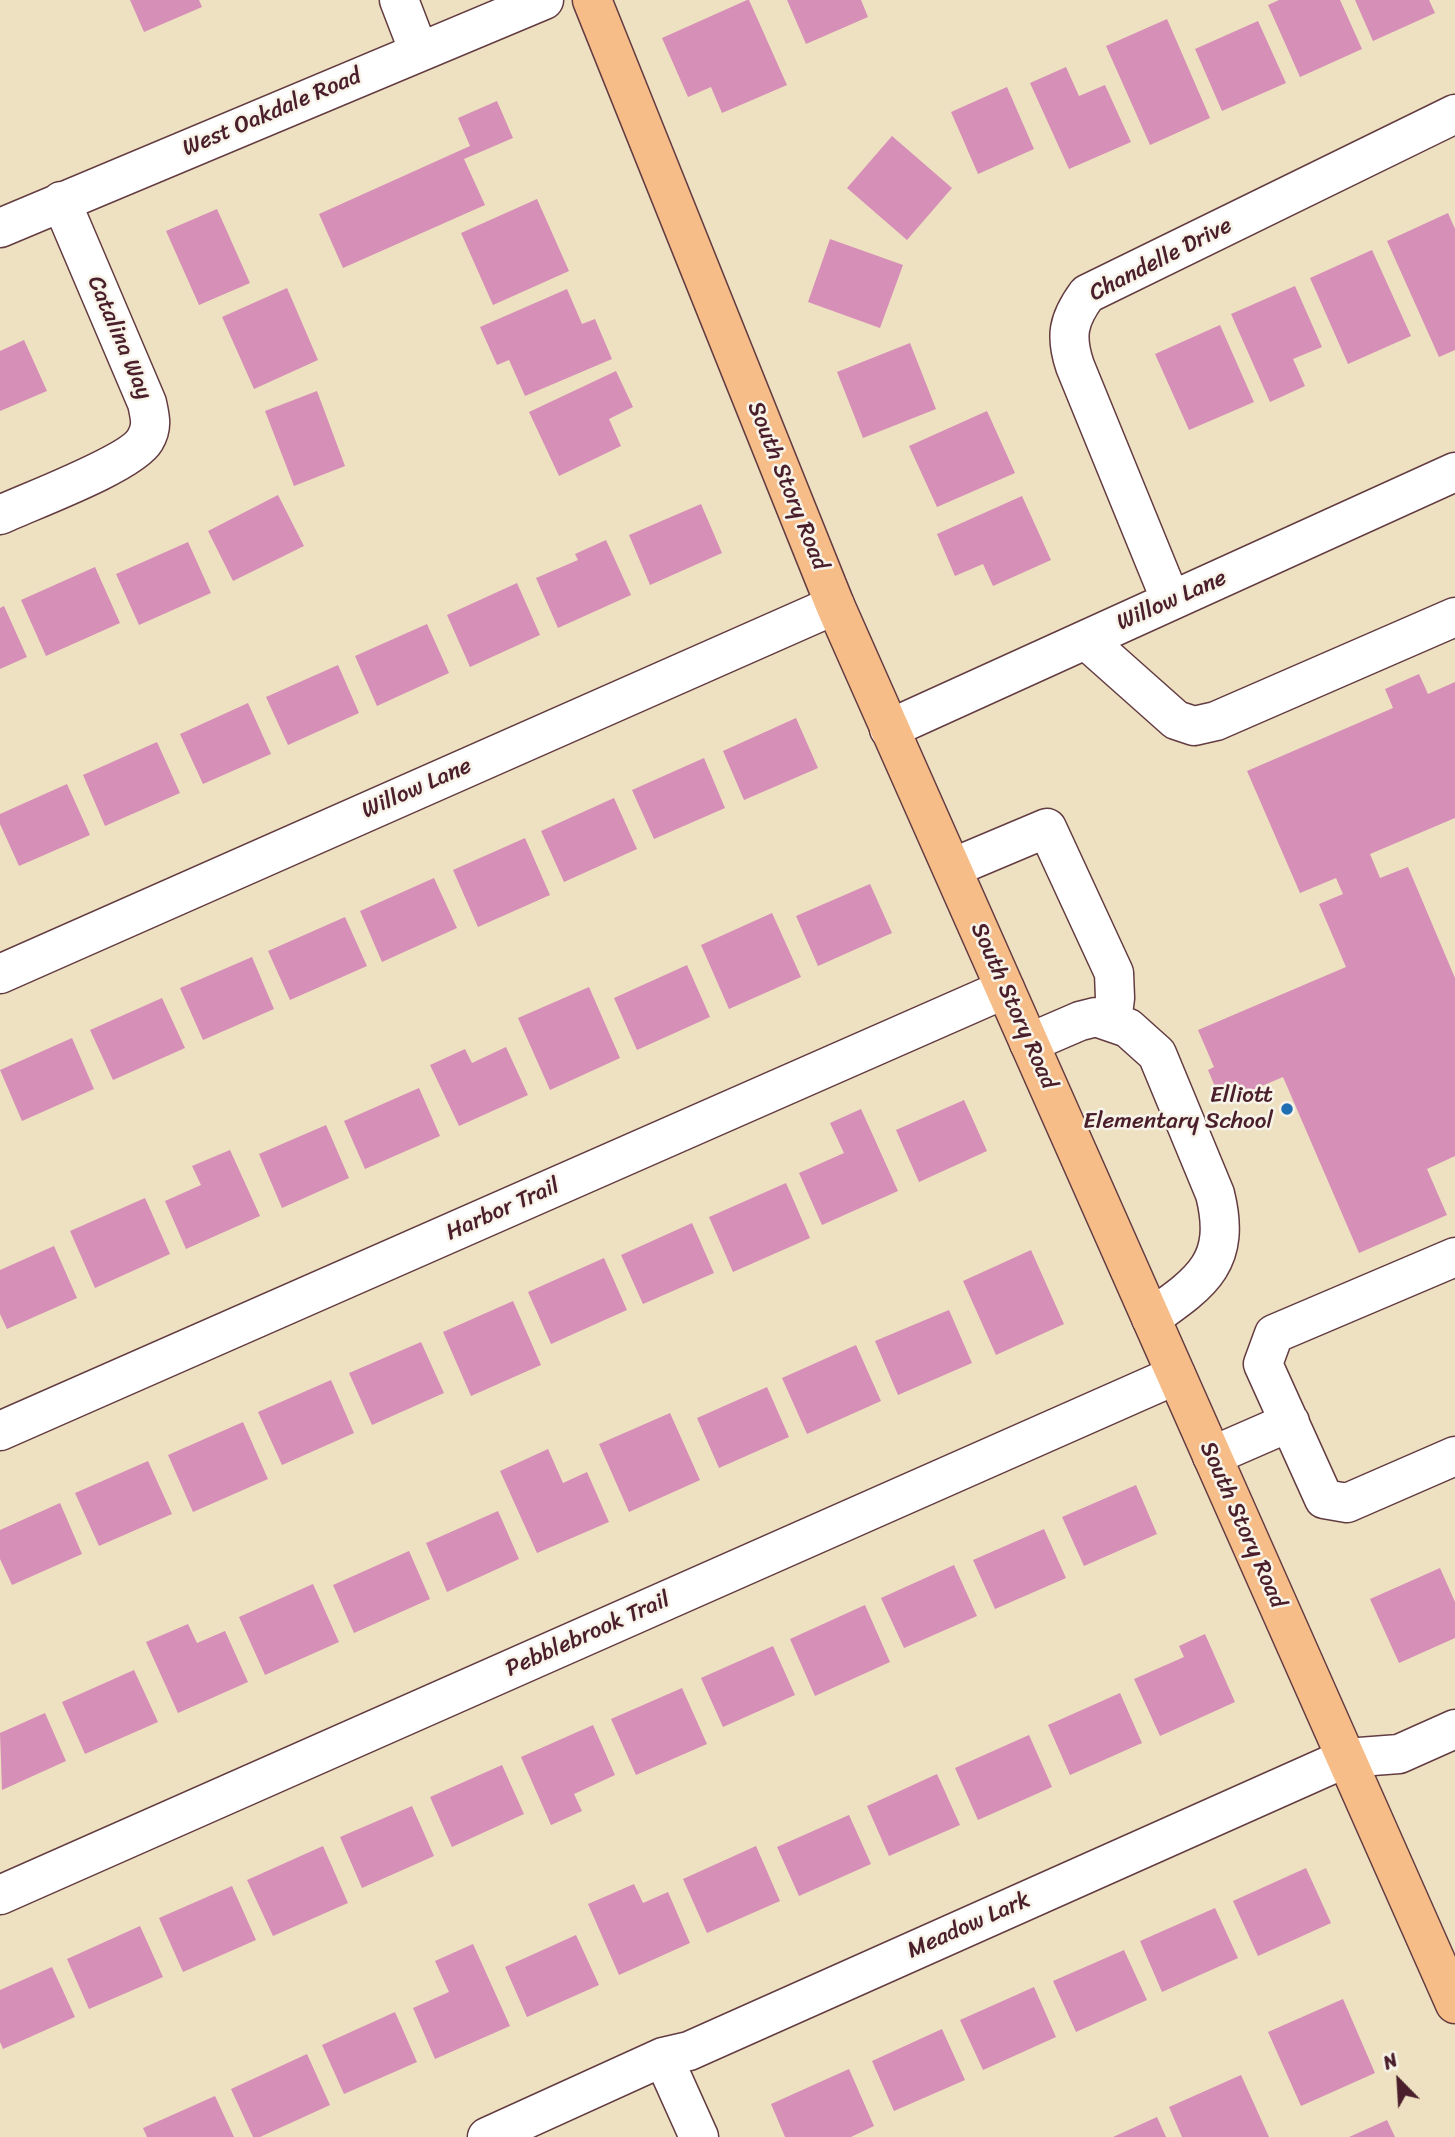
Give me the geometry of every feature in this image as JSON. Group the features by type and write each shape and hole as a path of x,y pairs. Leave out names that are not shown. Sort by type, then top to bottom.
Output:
{"main road":[{"name":"South Story Road","path":"592,0 835,605 1455,2004"}],"street":[{"path":"399,0 419,52"},
{"name":"West Oakdale Road","path":"0,228 544,0"},
{"name":"Chandelle Drive","path":"1171,601 1075,366 1070,349 1069,330 1075,310 1087,294 1455,114"},
{"name":"Catalina Way","path":"0,515 124,460 145,442 152,425 147,403 61,201"},
{"name":"Willow Lane","path":"889,729 1455,472"},
{"name":"Willow Lane","path":"0,974 835,605"},
{"path":"1086,640 1176,720 1194,726 1216,721 1455,617"},
{"path":"951,868 1047,828 1114,973 1112,1022"},
{"name":"Harbor Trail","path":"0,1432 1005,989"},
{"path":"1029,1043 1096,1017 1128,1028 1157,1054 1215,1194 1221,1217 1221,1240 1206,1272 1193,1288 1151,1318"},
{"path":"1455,1257 1274,1334 1263,1364 1324,1499 1347,1503 1455,1456"},
{"name":"Pebblebrook Trail","path":"0,1895 1176,1375"},
{"path":"1212,1456 1290,1422"},
{"name":"Meadow Lark","path":"487,2137 663,2057 689,2051 1346,1758 1399,1754 1455,1729"},
{"path":"663,2057 699,2137"}],"building":[{"path":"130,0 199,0 202,7 144,32"},
{"path":"747,0 787,85 722,113 711,87 688,97 662,38"},
{"path":"787,0 861,0 868,17 806,44"},
{"path":"1279,0 1340,0 1362,49 1300,77 1268,5"},
{"path":"1355,0 1429,0 1435,13 1373,41"},
{"path":"1167,19 1210,118 1150,145 1106,46"},
{"path":"1258,21 1286,83 1222,111 1195,49"},
{"path":"1066,67 1079,96 1105,85 1131,142 1069,169 1030,83"},
{"path":"1007,87 1034,149 978,174 951,112"},
{"path":"497,101 513,138 464,159 485,205 343,268 319,214 470,146 458,118"},
{"path":"892,136 952,188 907,240 847,188"},
{"path":"537,199 569,271 493,305 461,233"},
{"path":"217,209 250,283 199,305 166,231"},
{"path":"1448,213 1455,229 1455,350 1439,357 1387,241"},
{"path":"830,239 903,265 880,328 808,302"},
{"path":"1372,250 1411,336 1348,364 1310,278"},
{"path":"1295,286 1322,347 1293,359 1305,386 1270,402 1231,314"},
{"path":"287,288 318,360 254,389 222,317"},
{"path":"567,289 582,324 595,319 612,359 525,396 509,360 497,365 480,327"},
{"path":"1220,325 1254,402 1189,430 1155,354"},
{"path":"24,340 47,391 0,411 0,351"},
{"path":"910,343 936,409 863,438 837,372"},
{"path":"616,371 633,407 609,419 621,446 559,476 529,412"},
{"path":"317,391 345,466 294,486 265,411"},
{"path":"987,411 1015,473 937,507 909,446"},
{"path":"278,495 304,546 233,581 208,531"},
{"path":"1022,496 1051,560 993,586 983,564 955,576 937,534"},
{"path":"701,504 722,553 650,585 629,535"},
{"path":"606,540 631,595 558,628 536,578 578,560 575,554"},
{"path":"188,542 211,593 139,625 116,574"},
{"path":"95,567 120,623 46,656 21,600"},
{"path":"517,583 540,635 470,667 447,615"},
{"path":"4,606 27,657 0,669 0,608"},
{"path":"427,624 449,673 377,706 355,656"},
{"path":"338,665 359,713 288,745 266,697"},
{"path":"1419,674 1428,694 1455,682 1455,818 1370,854 1380,878 1408,867 1455,978 1455,1156 1427,1169 1447,1215 1359,1253 1283,1077 1222,1103 1208,1070 1214,1067 1198,1030 1346,967 1319,904 1343,894 1336,878 1300,893 1247,771 1393,708 1385,689"},
{"path":"248,703 271,754 203,784 180,734"},
{"path":"796,718 818,768 744,800 723,751"},
{"path":"157,742 180,793 105,826 83,775"},
{"path":"704,758 725,808 654,839 632,790"},
{"path":"67,784 90,835 19,866 0,824 0,814"},
{"path":"614,798 637,849 564,882 541,831"},
{"path":"525,838 550,895 478,927 453,870"},
{"path":"434,878 457,928 382,962 360,911"},
{"path":"870,884 892,933 818,966 796,916"},
{"path":"772,913 801,977 729,1009 701,945"},
{"path":"345,917 367,966 290,1000 268,951"},
{"path":"252,957 274,1009 203,1040 180,988"},
{"path":"687,965 710,1017 637,1050 614,998"},
{"path":"589,987 620,1058 550,1090 518,1018"},
{"path":"162,998 185,1048 113,1080 90,1030"},
{"path":"72,1038 94,1089 22,1121 0,1070"},
{"path":"506,1047 528,1095 459,1126 430,1065 465,1049 472,1063"},
{"path":"419,1088 440,1136 365,1169 344,1121"},
{"path":"964,1100 987,1151 919,1182 896,1130"},
{"path":"861,1109 898,1191 822,1225 799,1173 844,1153 830,1123"},
{"path":"326,1125 349,1178 282,1208 259,1154"},
{"path":"230,1150 260,1216 186,1249 165,1201 201,1185 192,1166"},
{"path":"786,1183 810,1238 733,1272 709,1217"},
{"path":"145,1198 170,1254 95,1288 70,1231"},
{"path":"692,1223 714,1273 643,1304 621,1255"},
{"path":"54,1246 77,1298 7,1329 0,1314 0,1270"},
{"path":"1031,1250 1064,1324 996,1355 963,1281"},
{"path":"604,1258 627,1310 551,1344 528,1292"},
{"path":"513,1301 541,1365 471,1396 443,1332"},
{"path":"949,1310 972,1363 898,1395 875,1341"},
{"path":"421,1342 444,1393 372,1425 349,1373"},
{"path":"856,1345 881,1401 807,1434 782,1378"},
{"path":"331,1380 354,1433 282,1465 258,1412"},
{"path":"767,1387 789,1437 719,1468 697,1418"},
{"path":"670,1413 700,1480 629,1512 599,1444"},
{"path":"243,1422 268,1479 193,1512 168,1455"},
{"path":"548,1449 563,1483 587,1472 609,1522 537,1553 500,1471"},
{"path":"148,1461 172,1514 99,1546 75,1493"},
{"path":"1136,1485 1157,1534 1084,1566 1062,1517"},
{"path":"60,1503 82,1554 12,1585 0,1559 0,1530"},
{"path":"498,1511 519,1559 447,1592 426,1543"},
{"path":"1044,1529 1066,1578 995,1609 973,1560"},
{"path":"409,1551 430,1599 354,1633 333,1585"},
{"path":"954,1565 977,1616 904,1648 881,1598"},
{"path":"1440,1568 1455,1602 1455,1638 1399,1663 1370,1599"},
{"path":"313,1584 339,1642 265,1675 239,1617"},
{"path":"865,1605 890,1662 815,1696 790,1639"},
{"path":"188,1624 197,1643 225,1631 248,1682 178,1713 146,1642"},
{"path":"1205,1634 1235,1702 1160,1736 1134,1679 1184,1657 1179,1646"},
{"path":"773,1646 795,1695 723,1727 701,1678"},
{"path":"134,1670 158,1722 85,1754 62,1702"},
{"path":"682,1688 707,1744 636,1775 611,1719"},
{"path":"1120,1693 1142,1743 1070,1775 1048,1725"},
{"path":"45,1713 66,1761 2,1790 0,1733"},
{"path":"593,1725 615,1775 574,1794 582,1811 551,1825 521,1757"},
{"path":"1029,1735 1052,1787 978,1820 955,1768"},
{"path":"502,1765 524,1814 452,1847 430,1797"},
{"path":"937,1774 960,1825 889,1856 867,1806"},
{"path":"412,1806 434,1856 362,1888 340,1837"},
{"path":"849,1815 871,1864 799,1896 777,1847"},
{"path":"323,1846 348,1903 273,1936 247,1880"},
{"path":"756,1846 780,1901 707,1933 683,1879"},
{"path":"1306,1868 1331,1923 1258,1956 1233,1901"},
{"path":"634,1884 643,1903 668,1892 690,1943 619,1975 588,1904"},
{"path":"232,1886 256,1940 183,1972 159,1918"},
{"path":"1215,1908 1238,1958 1162,1992 1140,1941"},
{"path":"140,1926 163,1977 89,2009 67,1959"},
{"path":"576,1935 599,1985 527,2017 505,1967"},
{"path":"473,1944 510,2026 435,2059 413,2008 449,1992 435,1961"},
{"path":"1124,1950 1147,2000 1076,2032 1053,1981"},
{"path":"52,1967 75,2017 3,2049 0,2042 0,1990"},
{"path":"1034,1987 1056,2037 983,2070 960,2020"},
{"path":"1343,1999 1375,2073 1301,2106 1268,2032"},
{"path":"395,2012 417,2062 344,2094 322,2045"},
{"path":"942,2029 965,2080 894,2111 872,2061"},
{"path":"307,2054 330,2105 260,2137 253,2137 231,2089"},
{"path":"849,2069 874,2126 851,2137 785,2137 771,2104"},
{"path":"1241,2075 1269,2137 1182,2137 1169,2107"},
{"path":"215,2096 234,2137 147,2137 143,2128"},
{"path":"1157,2117 1166,2137 1113,2137"},
{"path":"1387,2120 1395,2137 1349,2137"}],"place":[{"name":"Elliott Elementary School","path":"1287,1109"}]}
